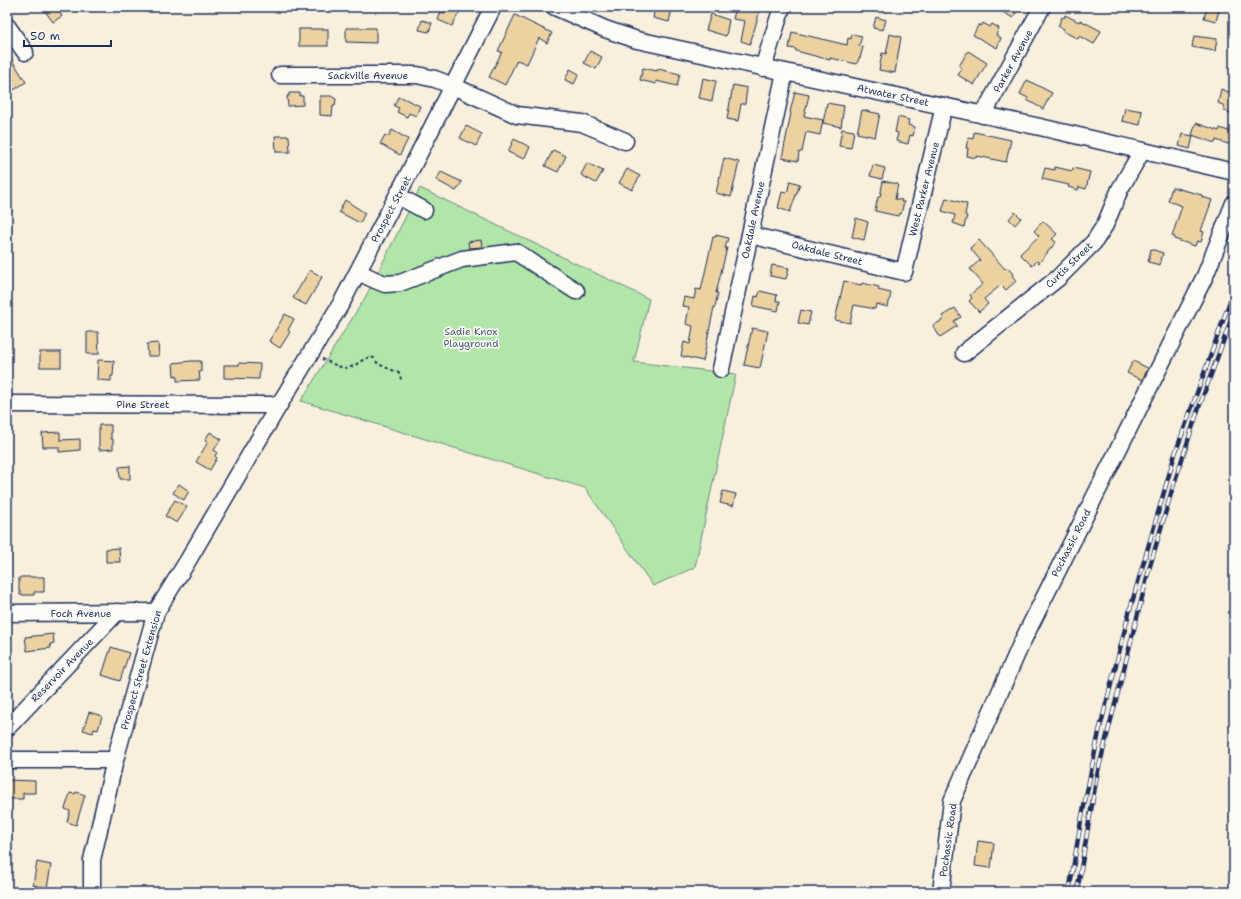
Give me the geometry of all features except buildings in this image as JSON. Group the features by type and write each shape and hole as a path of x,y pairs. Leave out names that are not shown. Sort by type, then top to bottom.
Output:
{"street":[{"name":"Prospect Street","path":"279,405 342,302 398,196 493,7"},
{"name":"Atwater Street","path":"555,7 626,37 763,68 944,106 1234,172"},
{"path":"763,68 782,7"},
{"name":"Parker Avenue","path":"983,115 1042,7"},
{"path":"7,26 25,52"},
{"name":"Oakdale Avenue","path":"721,369 785,72"},
{"name":"Sackville Avenue","path":"280,75 417,75 453,86 517,116 582,124 625,141"},
{"name":"West Parker Avenue","path":"904,272 944,106"},
{"name":"Curtis Street","path":"964,353 1058,278 1094,242 1105,225 1120,189 1142,151"},
{"path":"398,196 424,210"},
{"name":"Pochassic Road","path":"941,892 952,801 1022,642 1205,276 1234,203"},
{"name":"Oakdale Street","path":"750,234 904,272"},
{"path":"358,272 385,284 400,283 462,259 516,252 576,291"},
{"name":"Pine Street","path":"7,404 279,405"},
{"name":"Prospect Street Extension","path":"92,892 92,860 115,760 156,612 279,405"},
{"name":"Reservoir Avenue","path":"7,728 117,612"},
{"name":"Foch Avenue","path":"7,613 156,612"},
{"path":"7,760 115,760"}],"path":[{"path":"310,353 340,367 348,368 368,358 374,358 378,364 399,373 402,382"}],"green space":[{"name":"Sadie Knox Playground","path":"420,188 649,299 634,362 736,374 695,567 653,586 585,488 301,401 366,296"}],"railway":[{"path":"1069,892 1081,821 1099,732 1129,613 1175,454 1234,290"},
{"path":"1077,892 1097,775 1150,566 1172,490 1198,410 1234,312"}]}
